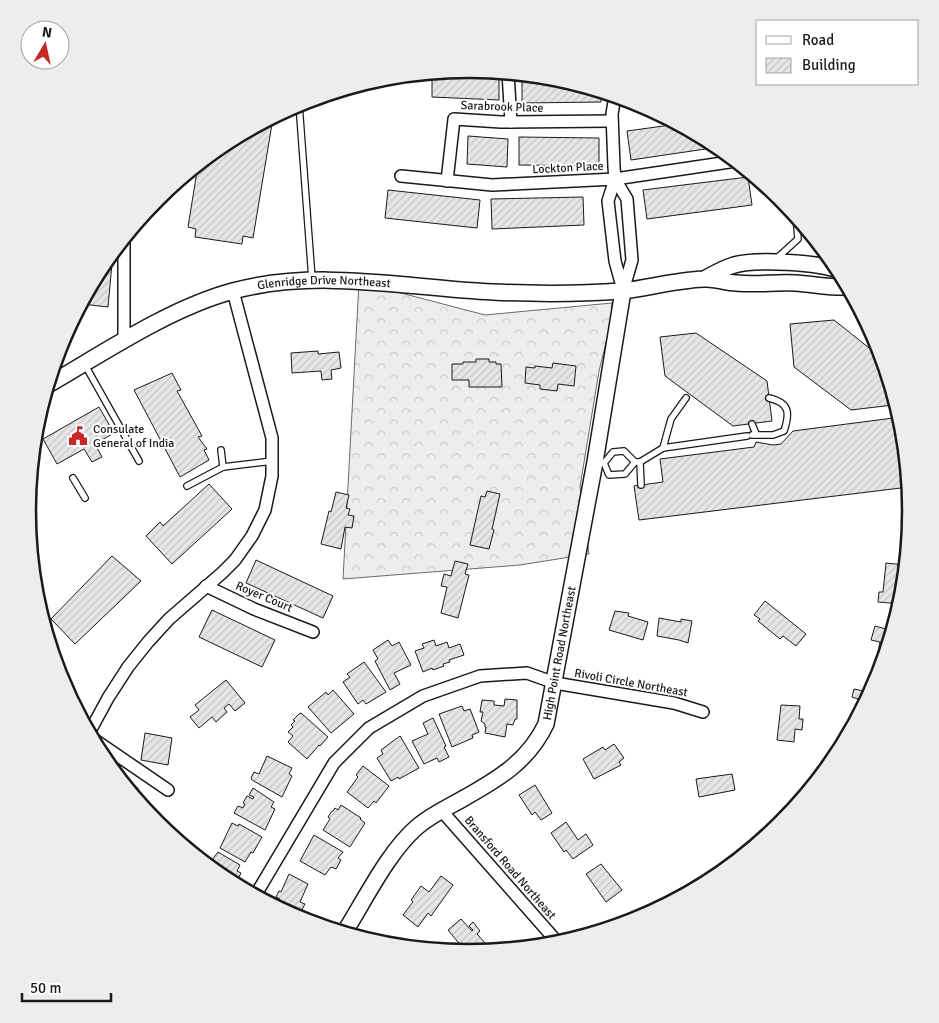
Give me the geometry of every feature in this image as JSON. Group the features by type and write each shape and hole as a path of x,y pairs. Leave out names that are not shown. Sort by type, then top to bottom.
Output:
{"main road":[{"path":"706,278 735,265 771,262 812,265 828,268"},
{"name":"Glenridge Drive Northeast","path":"57,380 124,341 198,302 272,282 312,279 364,281 425,288 545,293 623,290 706,278"},
{"path":"706,278 739,284 785,282 840,287"},
{"name":"High Point Road Northeast","path":"348,927 394,852 415,828 441,810 490,783 528,754 546,724 600,462 623,290"}],"street":[{"path":"508,80 511,122"},
{"path":"614,103 612,121 615,179 608,201 615,261 623,290"},
{"name":"Sarabrook Place","path":"447,180 454,119 511,122 612,121"},
{"name":"Lockton Place","path":"401,176 492,185 615,179 726,163"},
{"path":"615,179 627,199 632,260 623,290"},
{"path":"124,251 124,341"},
{"path":"93,726 128,667 169,619 235,560 252,536 265,510 273,461 272,438 233,291"},
{"name":"Royer Court","path":"206,586 254,609 313,632"},
{"name":"Rivoli Circle Northeast","path":"259,890 334,763 369,728 423,696 480,676 527,673 555,683 674,703 703,712"},
{"path":"106,748 168,790"},
{"name":"Bransford Road Northeast","path":"441,810 552,936"}],"lane":[{"path":"300,113 312,279"},
{"path":"610,214 628,212"},
{"path":"771,262 798,239 797,229"},
{"path":"84,364 127,443 139,461"},
{"path":"663,448 671,419 686,398"},
{"path":"641,485 637,462 624,452 613,452 600,462 610,475 625,474 637,462 663,448 751,435 773,435 784,431 788,419 786,407 779,401 769,398"},
{"path":"751,435 752,424"},
{"path":"221,450 223,467"},
{"path":"187,486 223,467 273,461"},
{"path":"72,478 85,498"}],"green space":[{"path":"359,282 485,315 612,303 611,322 599,371 580,487 589,554 520,565 343,579"}],"building":[{"path":"499,79 499,100 432,97 432,80"},
{"path":"522,82 601,99 601,102 522,103"},
{"path":"272,126 253,238 243,236 242,244 195,237 196,229 188,227 196,176 229,151"},
{"path":"666,126 707,149 631,160 627,131"},
{"path":"468,136 508,139 507,167 467,164"},
{"path":"519,137 599,138 599,166 519,165"},
{"path":"745,177 749,181 752,205 647,219 643,190"},
{"path":"388,190 480,200 477,228 385,218"},
{"path":"583,197 584,225 492,229 491,199"},
{"path":"112,267 108,307 89,305"},
{"path":"834,320 871,350 889,405 851,410 794,367 790,324"},
{"path":"696,333 767,381 772,421 733,426 665,376 660,337"},
{"path":"318,351 318,354 339,352 341,368 331,370 332,379 322,380 321,371 292,373 291,353"},
{"path":"476,359 489,359 489,362 501,364 502,387 469,387 469,380 452,380 452,364 476,362"},
{"path":"553,363 576,366 574,386 558,384 557,391 540,389 540,385 525,383 526,367 552,368"},
{"path":"172,373 181,390 177,391 202,436 198,437 207,449 204,450 209,460 180,477 134,390"},
{"name":"Consulate General of India","path":"99,407 114,433 95,444 102,457 92,462 84,449 57,464 43,439"},
{"path":"892,418 899,455 902,488 639,520 634,486 663,482 660,459 754,447 756,442 773,445 781,444 793,431"},
{"path":"209,484 232,509 172,564 146,536 160,522 163,526"},
{"path":"487,491 500,494 489,549 470,545 481,496 485,497"},
{"path":"336,492 349,495 346,508 350,509 348,515 354,516 352,528 345,527 341,549 321,544"},
{"path":"112,556 141,581 75,644 51,619"},
{"path":"256,560 333,596 323,618 246,583"},
{"path":"455,561 468,564 465,574 469,575 458,618 441,613 447,587 441,586 444,574 451,576"},
{"path":"886,563 899,564 892,603 878,602 879,592 883,592"},
{"path":"765,601 806,634 796,646 783,636 780,639 758,621 760,619 754,615"},
{"path":"212,610 275,640 262,667 199,637"},
{"path":"615,611 629,613 628,616 648,622 643,640 609,630"},
{"path":"659,618 681,622 681,619 692,621 688,643 657,636"},
{"path":"875,626 886,629 876,661 880,642 871,640"},
{"path":"388,640 392,646 399,642 411,665 394,673 400,684 390,690 375,661 378,659 373,650"},
{"path":"434,640 436,646 447,642 449,648 460,644 464,655 449,660 450,662 443,664 444,666 423,672 415,651 424,648 422,644"},
{"path":"364,662 386,692 366,704 363,700 358,704 343,682 350,677 347,674"},
{"path":"226,680 245,703 235,711 229,704 224,708 227,712 216,722 212,717 199,728 190,717 199,710 195,705"},
{"path":"854,689 864,691 857,706 858,699 852,697"},
{"path":"333,690 354,714 331,733 308,707 326,692 328,695"},
{"path":"505,699 517,700 517,719 515,719 513,725 507,724 505,737 485,733 485,724 481,721 483,712 480,712 482,700 494,701 494,705 504,706"},
{"path":"781,705 800,706 799,719 803,719 802,730 795,729 794,742 777,740"},
{"path":"462,706 464,711 470,709 479,732 472,735 473,738 452,747 439,714"},
{"path":"301,713 328,737 307,759 288,742 293,736 288,732 293,727 291,725 295,721 293,720"},
{"path":"433,718 449,757 439,762 437,758 424,764 412,741 428,734 423,723"},
{"path":"145,733 172,738 168,765 141,760"},
{"path":"400,736 419,768 399,779 398,777 391,781 377,758 383,754 381,750"},
{"path":"614,744 624,758 619,762 621,765 594,779 583,759 603,747 605,750"},
{"path":"267,756 292,768 289,774 292,776 282,797 251,778 254,772 259,774"},
{"path":"363,766 389,786 376,803 374,801 368,808 347,792 358,777 356,775"},
{"path":"732,774 735,790 699,797 696,779"},
{"path":"535,785 552,813 541,820 535,812 532,815 519,795"},
{"path":"253,788 274,802 271,807 275,809 265,830 234,813 238,806 243,808 245,804 243,803 247,796 253,799 254,797 249,795"},
{"path":"341,805 361,818 365,823 350,847 323,830 330,819 328,817 332,811 335,808 338,810"},
{"path":"566,822 578,840 586,834 593,845 573,859 566,850 564,852 551,833"},
{"path":"232,823 238,826 239,824 262,837 253,853 251,852 245,862 220,848"},
{"path":"314,835 343,852 338,858 341,860 336,869 331,867 325,875 300,861"},
{"path":"218,852 240,865 237,871 241,873 239,878 229,872 212,860"},
{"path":"601,864 622,890 606,902 586,874"},
{"path":"289,874 308,884 300,902 305,904 301,911 279,900 280,899 276,897 279,891 281,892"},
{"path":"441,876 453,885 431,916 428,913 418,927 403,915 413,902 411,900 421,886 429,892"},
{"path":"461,919 472,931 469,926 473,922 480,931 477,934 485,943 460,945 448,930"}],"place":[{"name":"Consulate General of India","path":"78,436"}]}
